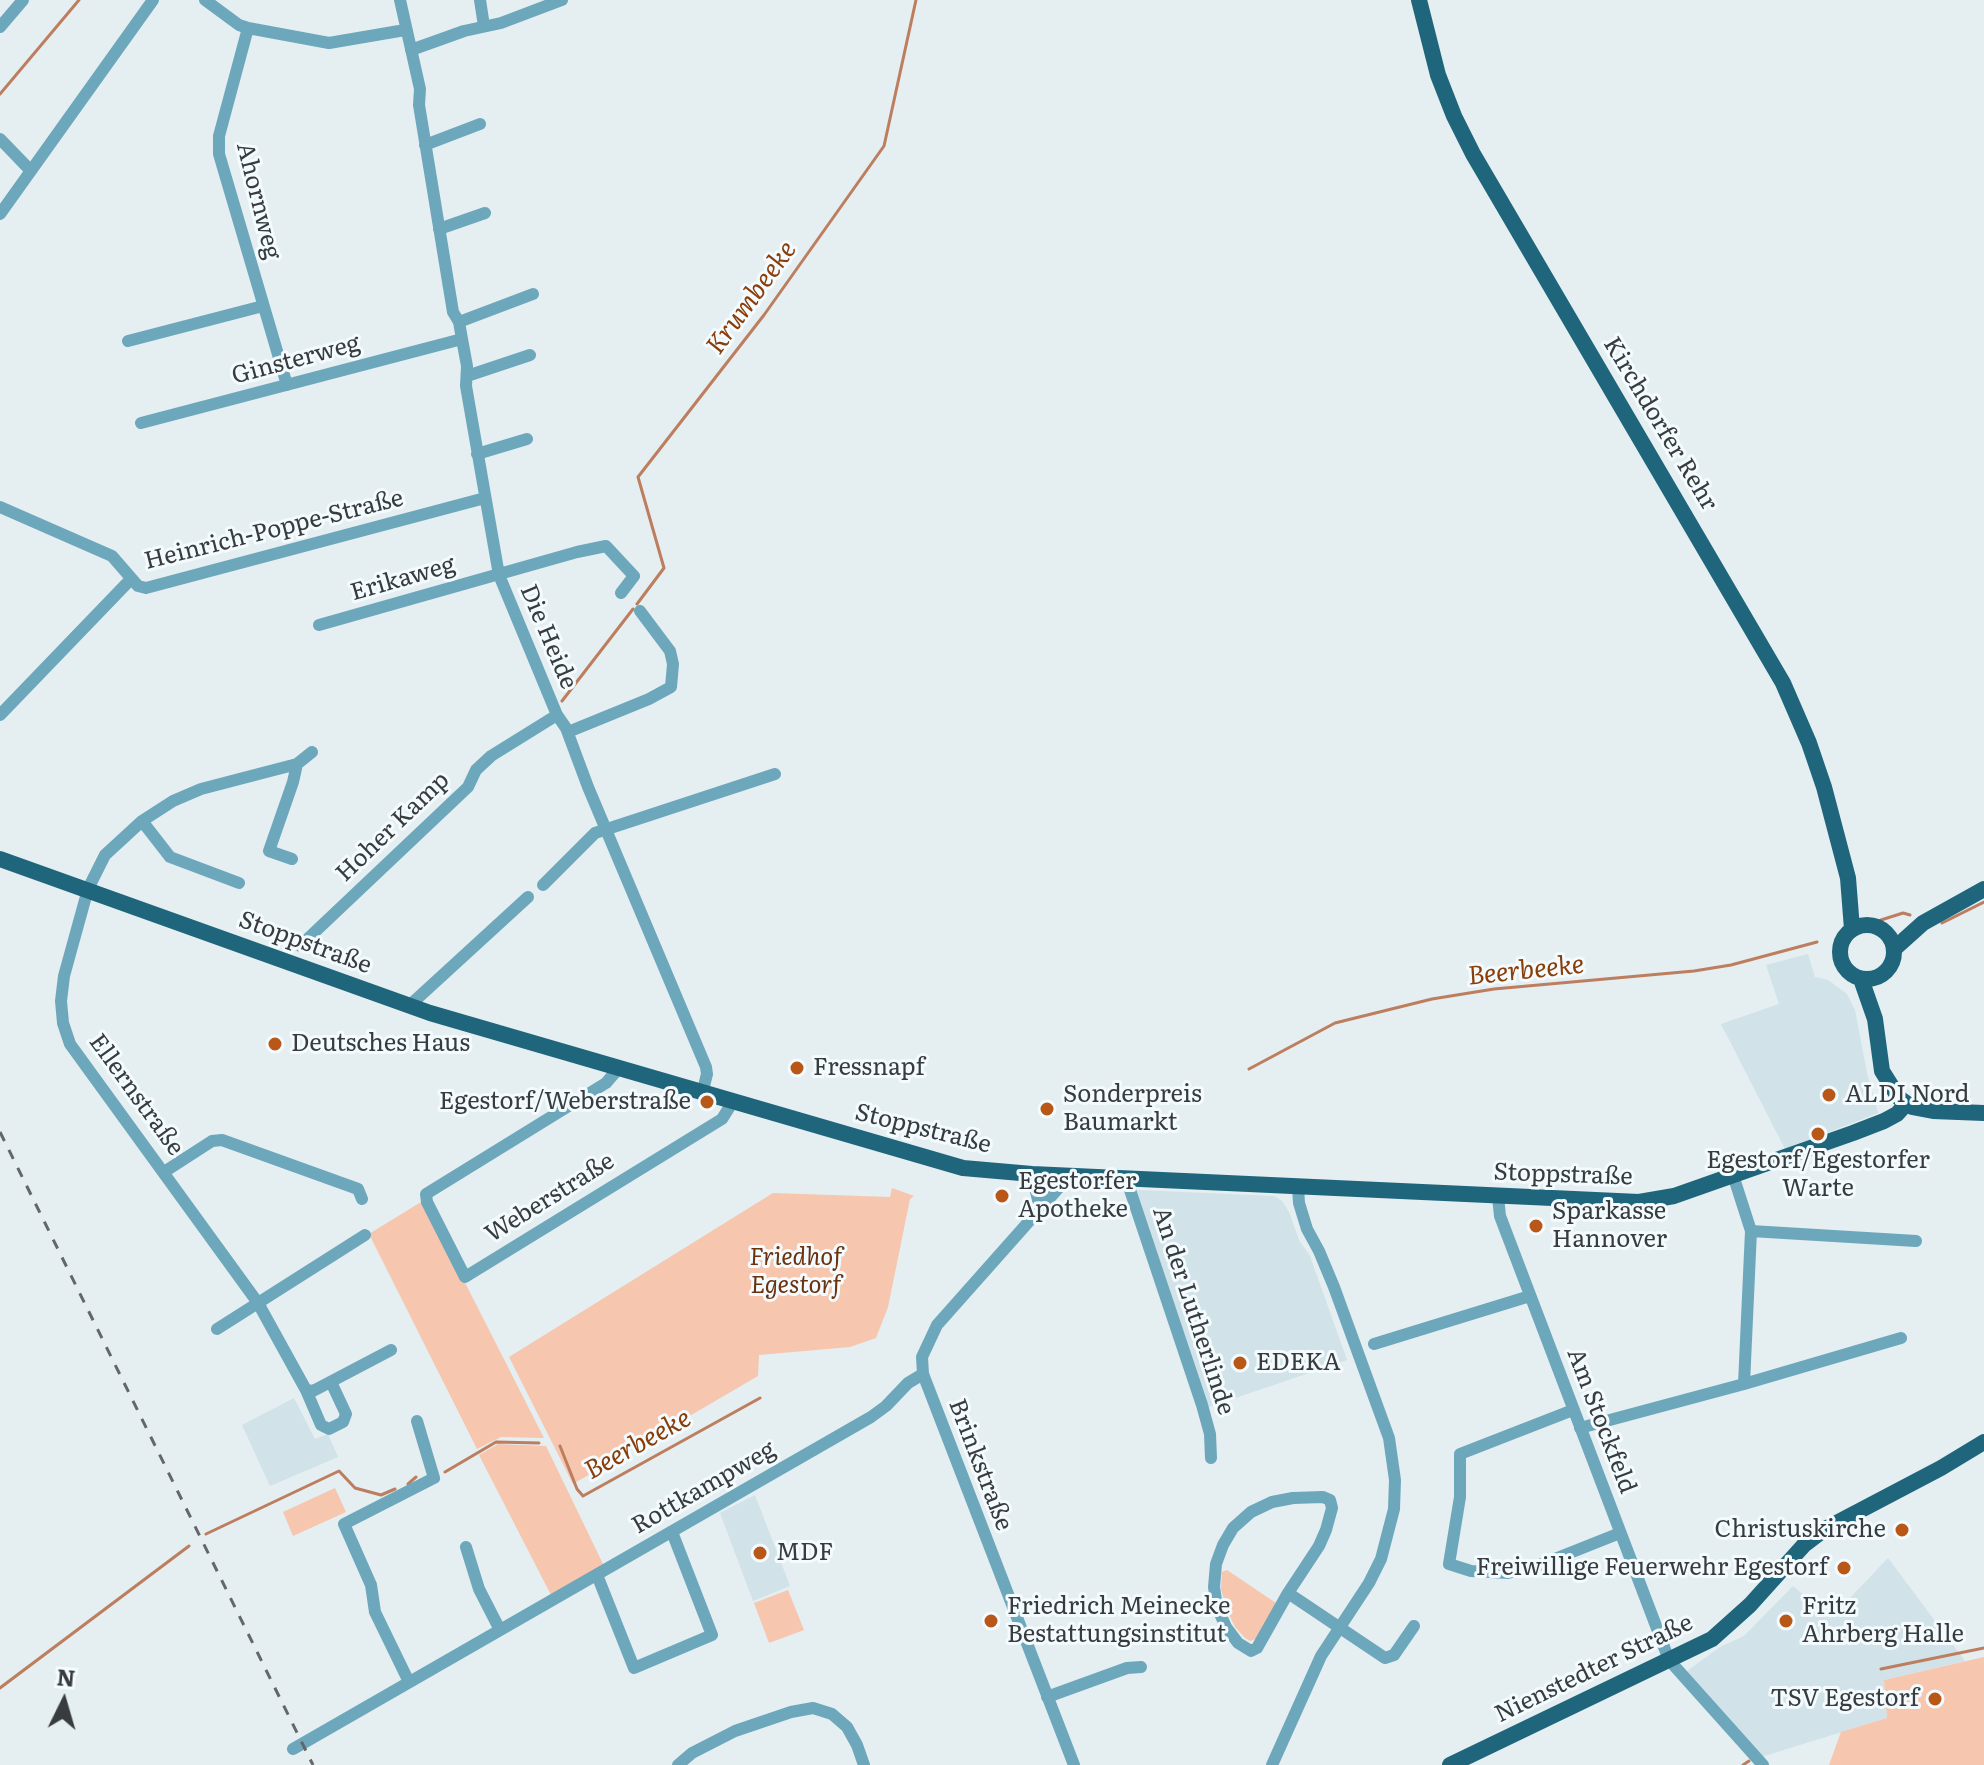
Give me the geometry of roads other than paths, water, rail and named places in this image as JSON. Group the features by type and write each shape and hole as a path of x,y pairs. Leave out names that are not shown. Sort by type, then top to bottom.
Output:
{"main road":[{"name":"Kirchdorfer Rehr","path":"1419,0 1438,75 1473,154 1783,683 1819,770 1848,878 1852,929"},
{"name":"Stoppstraße","path":"0,859 409,1006 945,1164 1032,1174 1639,1202 1674,1196 1884,1121 1897,1114 1906,1104"},
{"name":"Kirchdorfer Rehr","path":"1848,878 1878,929"},
{"path":"1861,979 1879,976 1891,965 1894,949 1923,923 1984,889"},
{"path":"1923,923 1852,929 1843,939 1841,958 1848,971 1861,979 1875,1019 1882,1071 1891,1089 1906,1104 1933,1111 1984,1113"},
{"path":"1878,929 1894,949"},
{"path":"1875,1019 1879,976"},
{"name":"Nienstedter Straße","path":"1450,1765 1712,1639 1728,1627 1804,1545 1825,1529 1984,1442"}],"street":[{"path":"0,27 23,0"},
{"path":"0,214 153,0"},
{"path":"205,0 239,25 329,43 405,30"},
{"name":"Die Heide","path":"400,0 420,89 419,105 425,145 453,312 459,322 462,339 466,386 499,575 557,715 568,732 706,1067 702,1094"},
{"path":"480,0 484,26"},
{"path":"411,50 501,23 562,0"},
{"name":"Ahornweg","path":"248,28 219,136 219,154 287,385"},
{"path":"425,145 480,124"},
{"path":"0,139 31,171"},
{"path":"439,229 485,213"},
{"path":"459,322 533,294"},
{"path":"128,341 263,306"},
{"name":"Ginsterweg","path":"141,423 462,339"},
{"path":"467,376 530,355"},
{"path":"477,454 527,439"},
{"name":"Heinrich-Poppe-Straße","path":"0,507 112,556 138,586 146,588 485,498"},
{"name":"Erikaweg","path":"319,625 606,546 634,576 621,593"},
{"path":"0,715 131,579"},
{"path":"568,732 671,687 673,664 670,651 640,611"},
{"path":"658,694 665,708"},
{"name":"Hoher Kamp","path":"300,946 468,787 476,770 491,756 557,715"},
{"path":"292,859 269,851 297,764 312,752"},
{"name":"Ellernstraße","path":"297,764 201,789 173,801 142,821 105,855 88,889 64,976 61,1001 63,1023 70,1044 258,1303 306,1390 321,1425 329,1429 343,1422 346,1414 331,1382"},
{"path":"543,885 595,833 775,774"},
{"path":"142,821 170,857 239,883"},
{"path":"409,1006 528,897"},
{"name":"Weberstraße","path":"618,1069 606,1083 426,1194 427,1202 465,1277 722,1119 732,1103"},
{"path":"164,1172 212,1141 222,1140 358,1189 362,1199"},
{"path":"1032,1174 1040,1209"},
{"path":"1733,1175 1751,1231 1742,1370 1744,1384"},
{"path":"923,1374 922,1357 937,1325 1069,1176"},
{"name":"An der Lutherlinde","path":"1130,1179 1130,1190 1202,1405 1210,1434 1211,1458"},
{"path":"1272,1765 1321,1656 1369,1583 1385,1547 1394,1509 1394,1460 1389,1438 1334,1287 1307,1229 1298,1187"},
{"name":"Am Stockfeld","path":"1498,1197 1500,1216 1669,1660"},
{"path":"1751,1231 1916,1241"},
{"path":"217,1329 365,1235"},
{"path":"1374,1344 1530,1296"},
{"path":"1580,1428 1901,1338"},
{"path":"306,1390 313,1391 391,1350"},
{"name":"Rottkampweg","path":"293,1749 871,1417 908,1383 923,1374"},
{"name":"Brinkstraße","path":"923,1374 1074,1765"},
{"path":"1573,1410 1460,1454 1459,1509 1449,1564 1471,1571 1508,1573 1537,1566 1620,1533"},
{"path":"409,1682 375,1612 371,1585 344,1524 434,1478 417,1421"},
{"path":"1323,1497 1330,1500 1332,1508 1326,1530 1288,1593 1257,1648 1251,1651 1238,1643 1217,1607 1214,1587 1216,1564 1233,1528 1251,1512 1272,1502 1323,1497"},
{"path":"597,1575 634,1668 712,1635 672,1532"},
{"path":"466,1547 479,1589 500,1630"},
{"path":"1288,1593 1385,1658 1394,1655 1414,1626"},
{"path":"1669,1660 1763,1765"},
{"path":"1047,1697 1127,1668 1141,1667"},
{"path":"678,1765 692,1753 735,1731 813,1708 832,1714 847,1727 864,1765"}],"waterway":[{"path":"0,94 79,0"},
{"name":"Krumbeeke","path":"637,604 664,568 638,477 764,315 884,146 916,0"},
{"name":"Krumbeeke","path":"562,701 633,609"},
{"name":"Beerbeeke","path":"1942,923 1984,902"},
{"name":"Beerbeeke","path":"1881,920 1903,913 1910,915"},
{"name":"Beerbeeke","path":"1249,1069 1335,1023 1432,999 1494,989 1694,971 1731,965 1817,942"},
{"name":"Beerbeeke","path":"560,1446 577,1489 583,1496 760,1398"},
{"name":"Beerbeeke","path":"445,1472 496,1442 539,1443"},
{"name":"Beerbeeke","path":"206,1534 339,1471 355,1488 381,1495 395,1489"},
{"name":"Beerbeeke","path":"408,1484 416,1477"},
{"name":"Beerbeeke","path":"0,1688 189,1546"},
{"path":"1881,1669 1984,1648"},
{"path":"1743,1765 1749,1761"}],"railway":[{"path":"0,1132 313,1765"}],"place":[{"name":"Deutsches Haus","path":"275,1044"},
{"name":"Fressnapf","path":"797,1068"},
{"name":"ALDI Nord","path":"1829,1095"},
{"name":"Egestorf/Weberstraße","path":"707,1102"},
{"name":"Sonderpreis Baumarkt","path":"1047,1109"},
{"name":"Egestorf/Egestorfer Warte","path":"1818,1134"},
{"name":"Egestorfer Apotheke","path":"1002,1196"},
{"name":"Sparkasse Hannover","path":"1536,1226"},
{"name":"EDEKA","path":"1240,1363"},
{"name":"Christuskirche","path":"1902,1530"},
{"name":"MDF","path":"760,1553"},
{"name":"Freiwillige Feuerwehr Egestorf","path":"1844,1568"},
{"name":"Friedrich Meinecke Bestattungsinstitut","path":"991,1621"},
{"name":"Fritz Ahrberg Halle","path":"1786,1621"},
{"name":"TSV Egestorf","path":"1935,1699"}],"park label":[{"name":"Friedhof Egestorf","path":"796,1272"}]}
